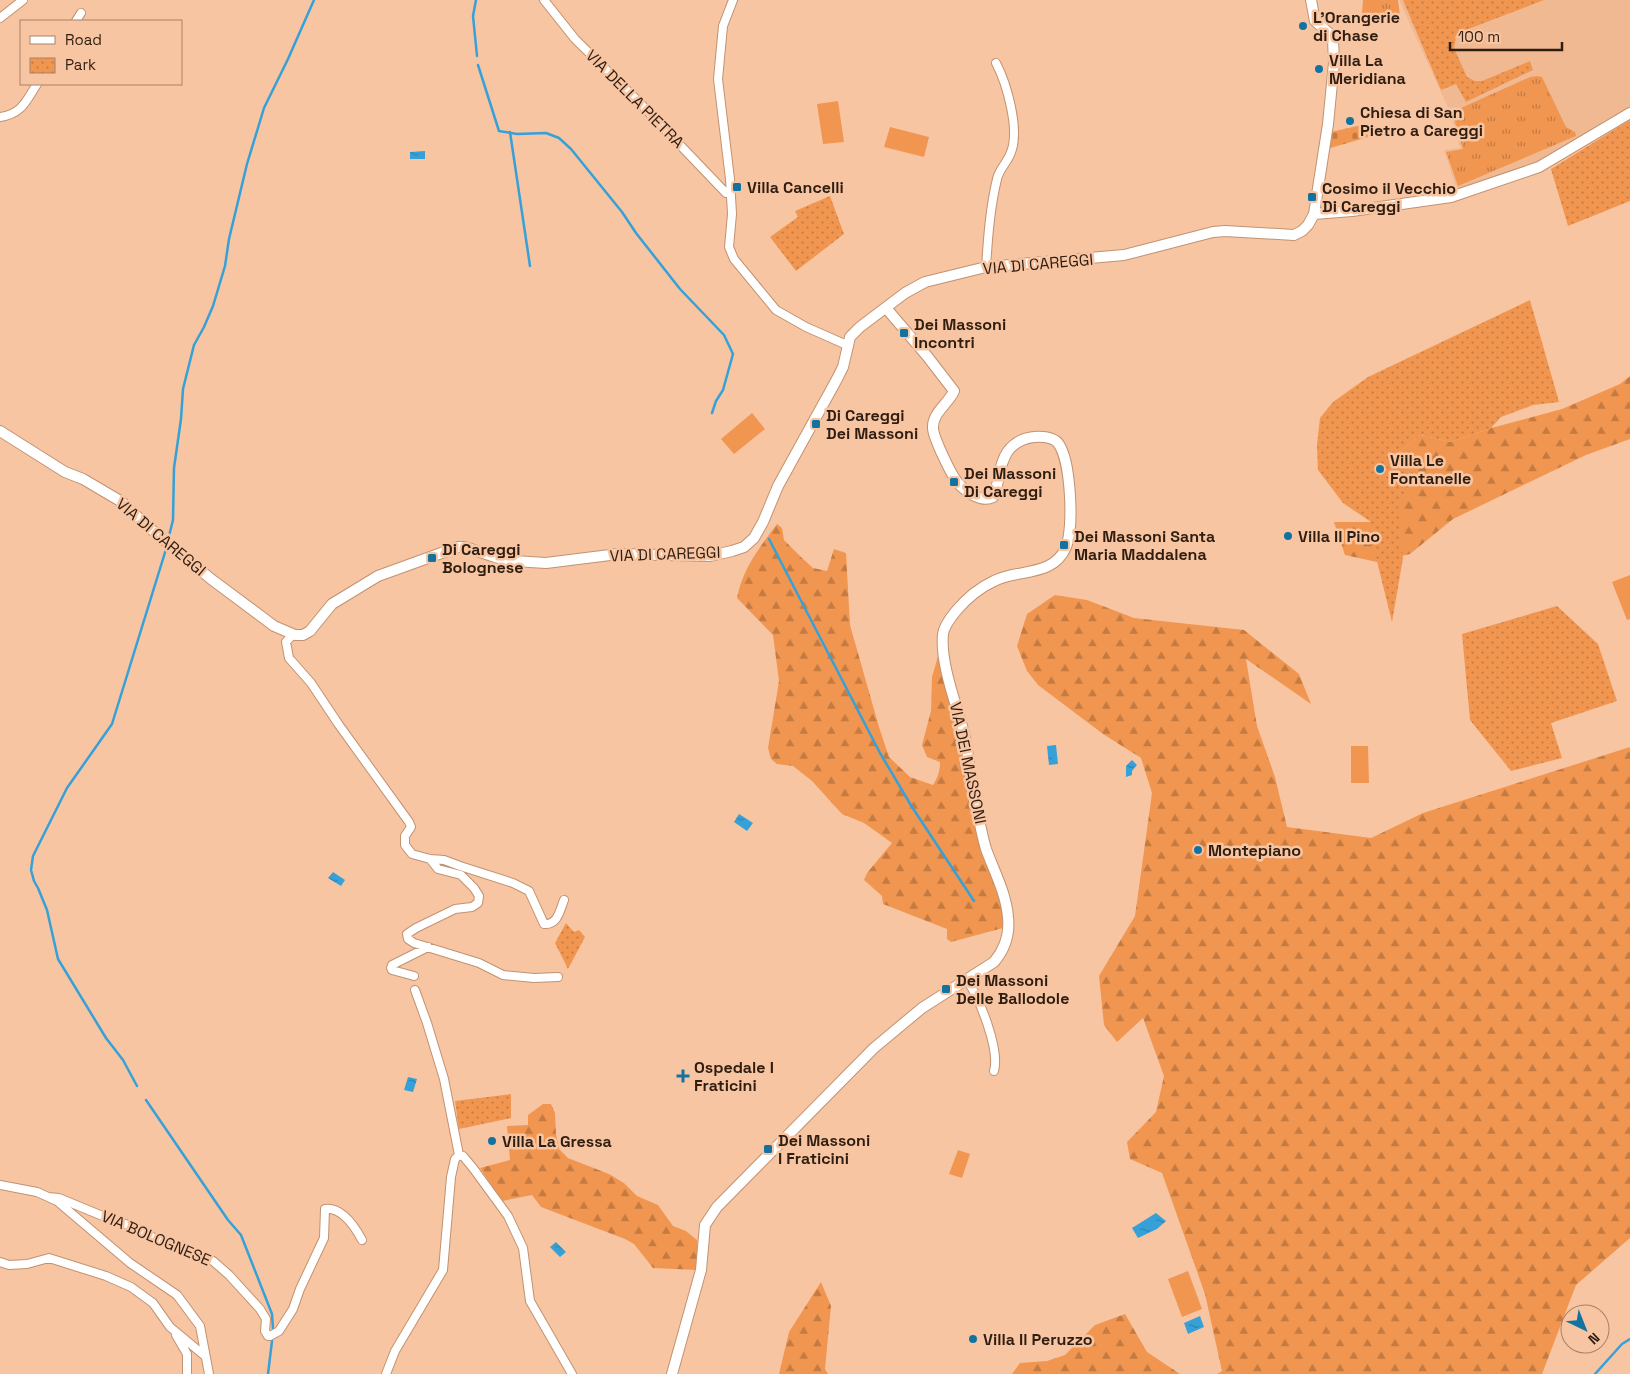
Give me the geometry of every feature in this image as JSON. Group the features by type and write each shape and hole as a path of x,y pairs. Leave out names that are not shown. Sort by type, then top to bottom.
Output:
{"street":[{"path":"0,18 23,0"},
{"name":"VIA DELLA PIETRA","path":"544,0 566,29 726,193 730,193"},
{"path":"733,0 723,26 718,79 730,179 732,214 729,247 734,258 776,310 848,346"},
{"path":"1310,0 1315,21 1333,39 1334,63 1328,124 1314,214 1352,211 1451,197 1538,167 1630,113"},
{"path":"77,20 81,13"},
{"path":"986,267 989,218 997,176 1011,153 1014,132 1012,112 1001,71 996,63"},
{"path":"0,117 18,112 36,85"},
{"name":"VIA DI CAREGGI","path":"0,431 65,472 83,479 122,502 146,525 211,579 274,626 293,634 303,634 310,631 332,604 378,576 439,552 458,547 465,547 495,557 532,563 546,563 636,553 710,556 744,547 754,538 763,522 778,486 838,379 843,367 850,337 860,327 905,293 925,282 986,267 1124,255 1212,232 1232,231 1294,235 1308,225 1314,214"},
{"name":"VIA DEI MASSONI","path":"672,1374 701,1270 705,1224 717,1207 874,1048 922,1008 994,962 1003,952 1008,934 1008,917 1000,882 987,849 973,796 964,733 943,651 943,633 956,611 978,590 996,580 1047,567 1062,554 1068,543 1070,526 1069,483 1066,460 1058,443 1050,438 1022,438 1008,451 991,499 982,499 960,485 942,452 933,428 934,421 954,391 886,308"},
{"path":"293,634 286,642 289,658 311,683 409,822 411,827 405,836 405,845 412,854 430,859 444,860 513,883 529,891 544,924 550,924 556,920 564,900"},
{"path":"430,859 438,868 461,875 480,896 478,903 472,907 455,909 422,925 408,934 408,940 414,944 479,963 503,975 534,978 558,977"},
{"path":"414,976 390,968 392,965 428,947"},
{"path":"967,980 974,990 984,1013 997,1062 994,1071"},
{"path":"415,990 444,1079 459,1155"},
{"path":"386,1374 395,1351 443,1270 451,1177 455,1159 459,1155"},
{"path":"459,1155 463,1156 473,1168 508,1216 523,1248 530,1301 572,1374"},
{"name":"VIA BOLOGNESE","path":"0,1185 37,1192 57,1201 130,1263 177,1295 200,1326 208,1374"},
{"name":"VIA BOLOGNESE","path":"48,1197 59,1198 134,1227 154,1238 182,1246 213,1261 229,1275 260,1309 266,1319 265,1331 268,1336 279,1330 293,1309 300,1289 324,1238 325,1209 332,1208 349,1221 362,1240"},
{"path":"0,1262 9,1265 27,1264 49,1258 106,1276 131,1287 152,1303 188,1354 187,1374"},
{"path":"170,1327 205,1356"},
{"path":"188,1364 193,1374"}],"shaded area":[{"path":"1399,0 1630,0 1630,107 1607,119 1539,162 1457,190 1444,150 1460,148 1450,112"}],"green space":[{"path":"1363,0 1398,0 1400,16 1361,27"},
{"path":"1403,0 1544,0 1463,31 1456,37 1454,48 1467,77 1475,81 1482,81 1530,61 1533,70 1466,102 1456,84 1441,90"},
{"path":"1530,77 1542,77 1566,127 1575,132 1576,136 1458,186 1446,152 1463,149 1452,112"},
{"path":"838,101 844,142 823,144 817,104"},
{"path":"1630,120 1630,201 1568,226 1551,169"},
{"path":"1366,124 1368,137 1327,149 1331,132"},
{"path":"890,127 929,137 924,157 884,147"},
{"path":"830,196 844,234 796,271 770,237 798,217 795,211"},
{"path":"1530,300 1559,402 1533,405 1501,417 1491,428 1451,442 1420,435 1400,452 1413,474 1398,508 1403,558 1392,622 1372,541 1371,522 1343,503 1318,470 1317,445 1320,418 1333,402 1368,377"},
{"path":"1630,376 1630,439 1586,455 1453,519 1410,554 1377,562 1345,555 1334,522 1371,522 1400,452 1420,435 1451,442 1491,428 1562,409 1620,384"},
{"path":"752,413 765,429 734,454 721,439"},
{"path":"777,524 782,528 784,540 813,568 827,571 834,549 846,553 850,625 889,757 910,777 933,785 940,768 940,762 927,757 922,745 931,711 932,677 939,653 959,733 971,810 995,879 1002,910 1003,928 951,942 947,939 947,929 883,904 882,896 864,880 867,873 892,843 864,823 842,814 812,781 793,766 777,764 771,759 768,748 779,681 773,635 737,598 743,577 758,550"},
{"path":"1630,575 1630,619 1627,620 1612,582"},
{"path":"1055,595 1087,600 1134,618 1244,630 1299,674 1311,704 1246,659 1257,726 1275,777 1287,827 1371,838 1423,813 1630,747 1630,1238 1576,1285 1569,1304 1560,1304 1560,1327 1542,1374 1217,1374 1222,1371 1205,1294 1162,1173 1130,1159 1127,1142 1156,1112 1164,1076 1143,1018 1117,1042 1104,1025 1099,976 1135,916 1152,793 1141,758 1103,734 1038,685 1027,671 1017,646 1027,614"},
{"path":"1557,606 1598,644 1617,701 1551,723 1562,758 1511,771 1470,720 1462,634"},
{"path":"1351,746 1368,746 1369,783 1351,783"},
{"path":"566,923 574,932 579,930 585,937 568,969 555,943"},
{"path":"511,1094 511,1118 459,1129 455,1101"},
{"path":"543,1104 551,1104 555,1113 559,1149 568,1158 609,1174 624,1183 637,1196 658,1205 673,1226 686,1231 697,1240 698,1270 653,1268 634,1244 541,1207 532,1195 502,1201 480,1168 510,1160 507,1126 528,1125 528,1115"},
{"path":"958,1150 970,1154 962,1178 949,1174"},
{"path":"1188,1271 1202,1309 1182,1317 1168,1279"},
{"path":"821,1282 831,1306 825,1369 828,1374 779,1374 789,1332"},
{"path":"1125,1314 1147,1352 1180,1374 1012,1374 1020,1363 1047,1361 1065,1355 1095,1325"}],"water":[{"path":"425,151 425,159 410,159 410,152"},
{"path":"1056,745 1058,764 1049,765 1047,746"},
{"path":"1132,760 1137,765 1132,771 1132,775 1126,777 1126,766"},
{"path":"739,814 753,823 747,831 734,822"},
{"path":"333,872 345,880 341,886 328,878"},
{"path":"408,1077 417,1079 413,1092 404,1090"},
{"path":"1156,1213 1166,1221 1157,1229 1138,1238 1132,1228"},
{"path":"556,1242 566,1252 560,1257 550,1247"},
{"path":"1200,1316 1204,1327 1188,1334 1184,1323"}],"waterway":[{"path":"168,540 173,520 174,468 183,389 194,345 213,306 225,266 229,239 247,164 264,108 314,0"},
{"path":"476,0 473,16 477,56"},
{"path":"478,65 499,131 517,134 546,133 559,138 571,149 622,212 680,289 724,335 733,354 723,390 716,401 712,413"},
{"path":"510,132 530,266"},
{"path":"769,539 880,753 912,807 974,901"},
{"path":"137,1086 123,1060 106,1038 58,959 47,910 31,870 33,856 67,788 112,724 167,546"},
{"path":"146,1100 228,1220 241,1235 272,1314 273,1329"},
{"path":"1595,1374 1622,1344 1630,1339"},
{"path":"268,1374 272,1341"}],"place":[{"name":"L'Orangerie di Chase","path":"1303,26"},
{"name":"Villa La Meridiana","path":"1319,69"},
{"name":"Chiesa di San Pietro a Careggi","path":"1350,121"},
{"name":"Villa Cancelli","path":"737,187"},
{"name":"Cosimo il Vecchio Di Careggi","path":"1312,197"},
{"name":"Dei Massoni Incontri","path":"904,333"},
{"name":"Di Careggi Dei Massoni","path":"816,424"},
{"name":"Villa Le Fontanelle","path":"1380,469"},
{"name":"Dei Massoni Di Careggi","path":"954,482"},
{"name":"Villa Il Pino","path":"1288,536"},
{"name":"Dei Massoni Santa Maria Maddalena","path":"1064,545"},
{"name":"Di Careggi Bolognese","path":"432,558"},
{"name":"Montepiano","path":"1198,850"},
{"name":"Dei Massoni Delle Ballodole","path":"946,989"},
{"name":"Ospedale I Fraticini","path":"683,1076"},
{"name":"Villa La Gressa","path":"492,1141"},
{"name":"Dei Massoni I Fraticini","path":"768,1149"},
{"name":"Villa Il Peruzzo","path":"973,1339"}]}
